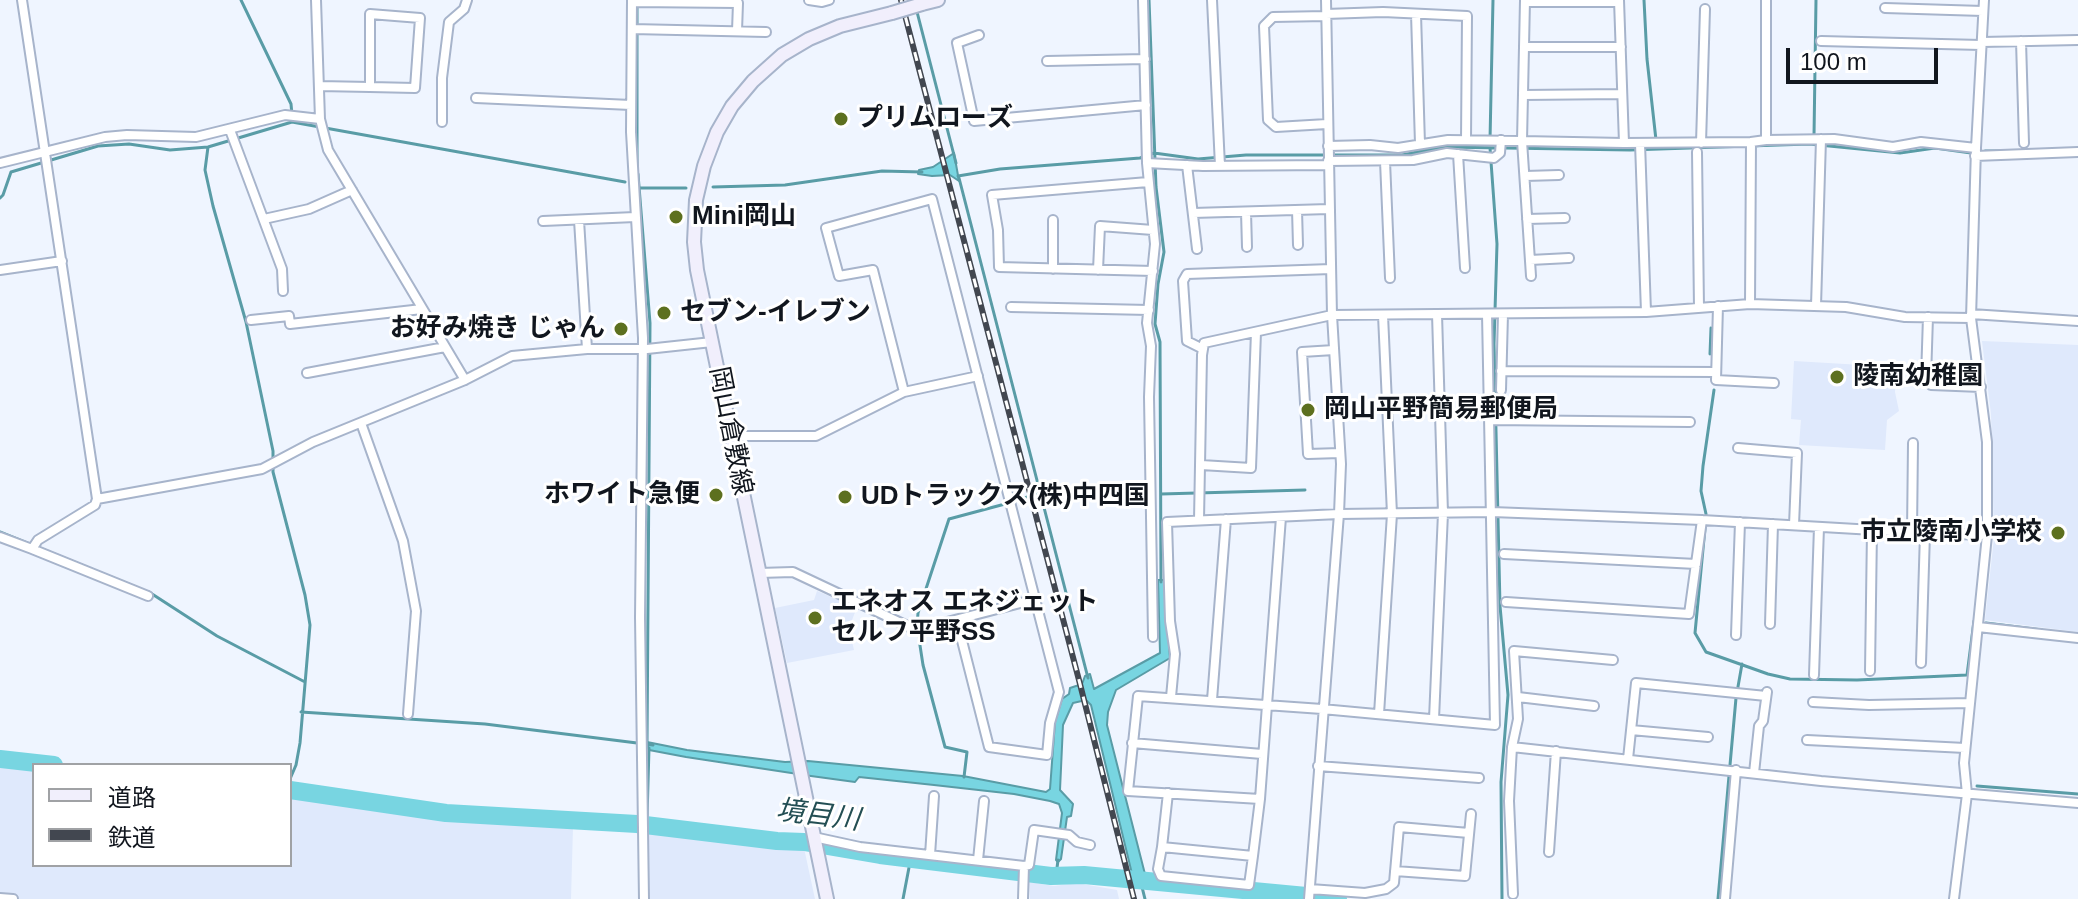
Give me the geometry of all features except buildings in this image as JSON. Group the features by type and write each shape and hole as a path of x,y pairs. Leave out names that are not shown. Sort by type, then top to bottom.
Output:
{"main road":[{"name":"岡山倉敷線","path":"827,899 697,270 694,242 696,200 717,132 732,106 753,81 782,55 840,26 938,0"}],"street":[{"path":"22,0 97,499 95,505 33,546"},
{"path":"316,0 321,124 328,150 465,380"},
{"path":"442,122 442,78 449,22 464,9 467,0"},
{"path":"809,0 829,0"},
{"path":"1143,0 1150,159 1148,182 1153,230 1153,271 1147,323 1151,346 1153,637"},
{"path":"1212,0 1220,164"},
{"path":"1326,0 1332,315 1340,453 1339,514 1310,894 1365,893 1386,889 1394,883 1399,827 1469,833"},
{"path":"1766,0 1766,140"},
{"path":"1954,899 1967,794 1965,748 1987,535 1987,442 1971,316 1984,0"},
{"path":"644,899 640,617 647,349 635,217 631,105 635,1 738,3 737,31"},
{"path":"1531,276 1523,147 1525,1 1619,1 1624,143"},
{"path":"1885,8 1983,11"},
{"path":"1699,308 1699,147 1705,9"},
{"path":"319,86 415,88 420,18 370,14 370,87"},
{"path":"1416,14 1420,144"},
{"path":"1327,124 1276,127 1268,120 1264,26 1273,17 1467,16 1466,140"},
{"path":"636,29 766,32"},
{"path":"979,35 957,43 974,121 1146,105"},
{"path":"1821,41 1982,43 2078,40"},
{"path":"2021,41 2024,143"},
{"path":"1524,47 1621,47"},
{"path":"1047,61 1145,59"},
{"path":"1523,95 1622,94"},
{"path":"476,98 631,105"},
{"path":"0,163 46,157 105,137 232,136 285,115 321,124"},
{"path":"232,136 282,269 283,291"},
{"path":"1328,157 1370,145 1398,148 1466,140 1523,147 1624,143 1641,147 1656,143 1699,147 1751,146 1766,140 1893,147 1921,142 1976,152 2078,152"},
{"path":"1816,306 1818,141"},
{"path":"1150,159 1187,165 1328,157 1413,160 1447,153 1491,157 1497,143"},
{"path":"1750,304 1751,146"},
{"path":"1641,147 1646,312"},
{"path":"1458,154 1465,268"},
{"path":"1385,161 1390,278"},
{"path":"1187,165 1197,249"},
{"path":"1525,176 1559,175"},
{"path":"1148,182 992,195 998,230 999,267 1153,271"},
{"path":"264,219 309,209 352,190"},
{"path":"904,392 873,270 839,276 826,228 932,199 1059,692 1050,723 1047,755 989,747 957,621"},
{"path":"1193,213 1329,209"},
{"path":"1297,210 1298,245"},
{"path":"1246,212 1247,247"},
{"path":"543,221 635,217"},
{"path":"1527,219 1565,218"},
{"path":"579,220 587,349"},
{"path":"1053,220 1053,269"},
{"path":"1098,270 1100,226 1153,230"},
{"path":"1530,260 1569,258"},
{"path":"0,270 62,261"},
{"path":"1203,349 1187,341 1183,281 1187,274 1331,269"},
{"path":"1199,520 1204,343 1332,315 1646,312 1750,304 1846,307 1905,317 1971,316 2078,321"},
{"path":"1718,306 1716,380 1774,383"},
{"path":"1011,307 1149,310"},
{"path":"251,320 289,316 290,324 422,309"},
{"path":"1434,719 1443,513 1437,314"},
{"path":"1495,314 1501,390"},
{"path":"1260,799 1128,791 1138,696 1495,725 1495,314"},
{"path":"1379,714 1392,514 1383,315"},
{"path":"1928,317 1926,378 1931,385 1981,387"},
{"path":"1201,465 1251,468 1256,332"},
{"path":"97,499 255,471 313,442 465,380 512,356 587,349 647,349 712,342"},
{"path":"307,373 445,347"},
{"path":"1334,350 1302,352 1304,396 1308,454 1340,453"},
{"path":"1501,371 1716,372"},
{"path":"731,436 816,436 904,392 978,376"},
{"path":"1494,420 1690,422"},
{"path":"361,423 403,541 416,611 408,714"},
{"path":"1912,532 1913,443"},
{"path":"1738,448 1797,453 1794,525"},
{"path":"1171,697 1175,654 1170,621 1167,522 1339,514 1497,513 1987,535"},
{"path":"1168,793 1158,869 1161,876 1249,885 1260,799 1281,517"},
{"path":"1212,700 1226,519"},
{"path":"1506,602 1689,614 1702,520"},
{"path":"1736,635 1740,522"},
{"path":"1770,624 1773,524"},
{"path":"1814,675 1819,527"},
{"path":"1870,671 1872,530"},
{"path":"1921,663 1925,533"},
{"path":"0,537 33,546 148,596"},
{"path":"1504,554 1696,564"},
{"path":"759,573 793,572 918,630 1036,599"},
{"path":"1978,627 2078,638"},
{"path":"1513,894 1509,801 1512,747 1518,719 1514,651 1613,660"},
{"path":"1628,759 1636,683 1766,694 1754,773"},
{"path":"1518,697 1594,706"},
{"path":"1813,702 1869,705 1970,703"},
{"path":"1631,730 1708,737"},
{"path":"1807,740 1965,748"},
{"path":"1132,743 1262,754"},
{"path":"1512,747 2078,803"},
{"path":"1549,852 1556,751"},
{"path":"1318,766 1479,778"},
{"path":"1725,899 1731,769"},
{"path":"930,855 934,796"},
{"path":"978,860 984,801"},
{"path":"1395,871 1465,876 1471,814"},
{"path":"814,837 860,847 1024,867 1029,865 1034,830 1066,835 1090,845"},
{"path":"1162,847 1253,856"},
{"path":"1023,899 1024,867"},
{"path":"0,898 13,899"}],"shaded area":[{"path":"1982,341 2078,345 2078,632 1985,620 1994,538 1991,414"},
{"path":"1794,361 1896,367 1895,392 1899,411 1887,420 1885,450 1799,445 1801,420 1791,419"},
{"name":"エネオス エネジェット セルフ平野SS","path":"817,591 857,607 849,628 854,650 787,663 775,608 814,600"},
{"path":"0,764 32,768 32,867 292,867 292,795 378,809 573,827 571,899 0,899"},
{"path":"648,830 804,848 815,899 649,899"},
{"path":"1029,882 1054,886 1077,883 1117,890 1119,899 1030,899"}],"water":[{"path":"954,153 959,181 950,175 918,174 919,170 933,167"},
{"path":"1158,580 1164,580 1170,658 1116,690 1107,725 1147,882 1134,882 1091,705 1086,700 1073,703 1063,725 1060,790 1073,804 1071,816 1067,817 1058,862 1062,813 1059,804 1050,801 1014,794 859,777 855,782 811,776 649,750 647,744 785,762 808,761 963,776 1046,792 1050,789 1055,722 1062,699 1069,694 1070,688 1082,684 1085,676 1090,674 1094,689 1160,653"}],"waterway":[{"path":"241,0 291,104 292,115"},
{"path":"1149,0 1156,187 1164,252 1155,324 1160,342 1161,582"},
{"path":"1490,140 1493,0"},
{"path":"1644,0 1656,140"},
{"path":"1814,136 1816,0"},
{"path":"637,4 637,175"},
{"path":"916,8 956,163"},
{"path":"0,198 11,172 98,146 129,144 170,150 208,147 292,122 625,182"},
{"path":"958,176 1000,169 1140,158 1154,153 1198,159 1246,155 1402,155 1443,147 1630,150 1809,144 1900,153 1935,148 1971,153"},
{"path":"208,147 205,170 246,322 273,451 273,472 310,625 300,743 292,774"},
{"path":"1490,148 1497,244 1494,344 1500,606 1508,695 1501,782 1502,899"},
{"path":"1985,151 2002,151"},
{"path":"713,187 785,185 882,171 922,172"},
{"path":"638,174 650,323 647,744"},
{"path":"959,178 1088,678"},
{"path":"639,188 686,188"},
{"path":"1710,354 1711,328"},
{"path":"1706,514 1701,491 1714,390"},
{"path":"1161,494 1305,490"},
{"path":"1015,501 1040,493"},
{"path":"964,777 967,752 945,747 923,665 918,613 949,519 1005,504"},
{"path":"1705,528 1695,633 1706,652 1768,674 1790,679 1857,680 1967,675 1974,621"},
{"path":"0,532 138,588"},
{"path":"149,592 217,636 305,682"},
{"path":"1986,623 2042,630"},
{"path":"1718,899 1736,698 1742,664"},
{"path":"301,712 485,724 653,745"},
{"path":"647,817 649,748"},
{"name":"境目川","path":"0,759 36,763"},
{"path":"1977,786 2078,794"},
{"name":"境目川","path":"292,790 446,813 637,824 804,842 880,855 1051,876 1084,875 1338,899"},
{"path":"903,899 911,857"},
{"path":"1056,876 1058,860"},
{"path":"1140,879 1145,899"}],"railway":[{"path":"901,0 1134,899"}],"place":[{"name":"プリムローズ","path":"841,119"},
{"name":"Mini岡山","path":"676,217"},
{"name":"セブン-イレブン","path":"664,313"},
{"name":"お好み焼き じゃん","path":"621,329"},
{"name":"陵南幼稚園","path":"1837,377"},
{"name":"岡山平野簡易郵便局","path":"1308,410"},
{"name":"ホワイト急便","path":"716,495"},
{"name":"UDトラックス(株)中四国","path":"845,497"},
{"name":"市立陵南小学校","path":"2058,533"},
{"name":"エネオス エネジェット セルフ平野SS","path":"815,618"}]}
